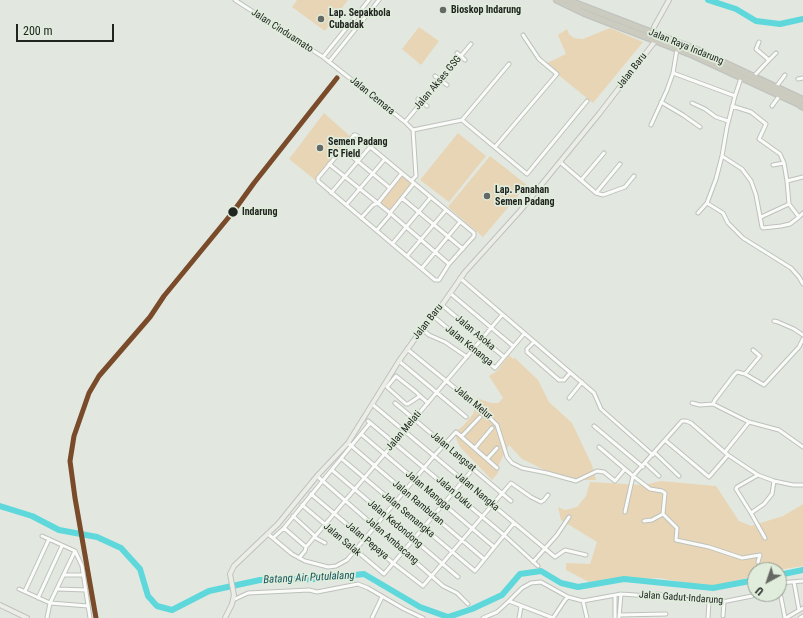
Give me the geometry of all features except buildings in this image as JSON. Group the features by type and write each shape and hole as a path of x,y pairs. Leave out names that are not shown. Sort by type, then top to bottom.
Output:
{"highway":[{"name":"Jalan Raya Indarung","path":"557,0 580,11 697,50 803,107"},
{"name":"Jalan Raya Indarung","path":"567,0 652,36 677,49 743,75 754,76 803,100"}],"street":[{"name":"Jalan Cinduamato","path":"235,0 329,62"},
{"path":"323,58 369,0"},
{"path":"329,62 379,0"},
{"path":"652,36 654,27 669,0"},
{"path":"495,148 557,74 539,59 523,35"},
{"name":"Jalan Baru","path":"225,618 232,604 234,595 230,574 234,566 278,524 317,476 348,443 407,349 442,305 460,278 469,266 520,211 560,162 652,36"},
{"path":"759,42 756,49 769,60"},
{"name":"Jalan Akses GSG","path":"405,122 470,44"},
{"name":"Jalan Raya Indarung","path":"651,125 673,73 677,49"},
{"path":"457,53 465,60"},
{"path":"754,76 776,53"},
{"name":"Jalan Cemara","path":"329,62 413,130"},
{"path":"377,230 402,198 416,176 413,130 462,120 509,64"},
{"path":"673,73 734,96"},
{"path":"698,214 707,203 716,179 734,96 743,75"},
{"path":"776,87 785,75"},
{"path":"435,76 446,85"},
{"path":"798,79 803,78"},
{"path":"772,106 780,95"},
{"path":"418,100 427,106"},
{"path":"462,120 526,174 528,174 588,101"},
{"path":"661,102 700,127"},
{"path":"692,103 705,109 716,117 728,121"},
{"path":"732,106 754,114 766,124 759,139 780,154 784,163 789,204 799,218"},
{"path":"355,135 413,182 474,234 439,280 407,256 317,180 355,135"},
{"path":"331,193 370,147"},
{"path":"342,149 390,188"},
{"path":"582,180 604,153"},
{"path":"722,156 735,164 748,176 756,195 763,228 790,224 799,218 803,213"},
{"path":"346,205 385,159"},
{"path":"560,162 596,193 603,195 625,187 634,176"},
{"path":"772,165 784,163"},
{"path":"330,164 450,264"},
{"path":"596,193 620,164"},
{"path":"361,218 373,205 378,203 402,174"},
{"path":"787,181 802,179"},
{"path":"393,243 431,197"},
{"path":"402,198 463,249"},
{"path":"707,203 723,213 728,223 743,238 791,268 803,284"},
{"path":"761,217 789,204"},
{"path":"407,256 446,210"},
{"path":"422,268 460,222"},
{"path":"799,277 803,274"},
{"path":"460,278 582,382 596,395 601,409 679,476"},
{"path":"450,293 513,346"},
{"name":"Jalan Asoka","path":"442,305 504,357 524,334"},
{"name":"Jalan Melati","path":"299,558 305,551 306,547 345,500 502,315"},
{"name":"Jalan Kenanga","path":"433,316 495,368 504,357"},
{"path":"774,322 778,322 794,329 803,335"},
{"path":"422,329 429,335 447,343 467,357"},
{"path":"713,404 737,372 745,374 764,385 799,347 803,339"},
{"path":"534,342 527,352 559,380 564,380 570,373"},
{"name":"Jalan Melur","path":"407,349 494,421 497,425 509,460 522,468 576,481 597,471 604,472 615,481 625,469"},
{"path":"745,374 760,356 753,350"},
{"path":"399,361 466,417"},
{"path":"420,396 406,404 387,387 396,376 420,396 428,403"},
{"path":"569,398 582,382"},
{"name":"Jalan Langsat","path":"395,403 511,501"},
{"path":"692,403 700,405 713,404 749,422 780,430 803,447"},
{"name":"Jalan Nangka","path":"372,404 555,557 565,550 586,555"},
{"path":"462,436 480,417"},
{"path":"625,512 633,476 643,467 682,421 686,421 691,424 728,455 758,475 774,481 793,485 803,485"},
{"name":"Jalan Duku","path":"361,434 369,422 504,535 538,566"},
{"path":"725,452 749,422"},
{"path":"594,426 643,467"},
{"path":"475,448 492,428"},
{"path":"268,534 299,558 314,564 328,567 336,566 346,560 456,432 497,468"},
{"path":"273,538 284,528 312,495 361,434"},
{"name":"Jalan Mangga","path":"361,434 494,547"},
{"path":"666,441 709,477 728,455"},
{"name":"Jalan Rambutan","path":"348,443 484,559"},
{"path":"487,460 497,448"},
{"path":"599,448 650,489 665,493 663,514"},
{"name":"Jalan Semangka","path":"342,459 474,571 484,559"},
{"path":"645,463 659,476"},
{"path":"393,563 473,469"},
{"name":"Jalan Kedondong","path":"332,470 458,577"},
{"path":"758,475 736,489 765,538"},
{"name":"Jalan Ambacang","path":"317,476 446,588 457,593 468,604"},
{"path":"751,512 764,504 772,494 774,481"},
{"path":"433,576 512,483 531,497 541,502 548,495"},
{"name":"Jalan Pepaya","path":"312,495 421,586 424,586 433,576"},
{"name":"Jalan Salak","path":"302,506 381,573 386,572 393,563"},
{"path":"644,521 652,520 663,514"},
{"path":"663,514 677,528 677,540 708,547 742,558 760,555 758,562"},
{"path":"293,517 325,543"},
{"path":"533,562 569,517"},
{"path":"484,559 514,523"},
{"path":"284,528 306,547"},
{"path":"42,536 75,552 82,566 90,618"},
{"path":"25,591 49,539"},
{"path":"38,598 62,546"},
{"path":"47,618 50,604 75,552"},
{"path":"64,575 83,575"},
{"path":"787,582 803,581"},
{"name":"Jalan Gadut-Indarung","path":"483,618 497,612 522,588 541,582 568,597 584,601 621,594 650,596 657,594 689,600 724,602 747,597"},
{"path":"794,582 799,610"},
{"path":"233,600 248,593 309,590 317,592 355,584 368,588 404,610 423,618"},
{"path":"58,588 86,590"},
{"path":"19,589 50,604 88,606"},
{"path":"621,594 619,616 666,614"},
{"path":"614,618 615,596"},
{"path":"372,618 382,597"},
{"path":"509,601 553,618 568,597"},
{"path":"584,601 587,618"},
{"path":"708,618 709,601"},
{"path":"723,616 724,602"},
{"path":"782,602 786,618 803,608"},
{"path":"0,605 20,616 28,618"},
{"path":"519,618 522,607"}],"shaded area":[{"name":"Lap. Sepakbola Cubadak","path":"297,0 348,0 325,31 292,7"},
{"path":"419,27 439,41 421,65 402,49"},
{"path":"610,28 643,42 593,103 545,64 566,54 558,35 567,29 569,34 574,38 583,39"},
{"name":"Semen Padang FC Field","path":"324,113 351,137 315,180 289,159"},
{"path":"458,133 486,156 449,202 420,180"},
{"name":"Lap. Panahan Semen Padang","path":"490,156 527,185 483,237 448,207"},
{"path":"402,176 412,184 389,211 379,202"},
{"path":"509,355 513,359 515,358 538,380 549,402 572,423 592,465 596,480 565,480 522,459 509,445 499,464 498,473 492,480 460,447 454,433 463,426 473,414 477,398 491,403 498,403 503,398 489,376 497,371"},
{"path":"661,481 716,486 739,521 751,526 783,516 803,504 803,566 787,569 787,562 747,562 747,578 709,587 659,578 589,582 566,570 566,563 590,564 597,542 561,520 558,507 565,510 577,507 586,496 590,482 644,485"}],"waterway":[{"path":"708,0 736,9 756,21 780,24 803,19"},
{"name":"Batang Air Putulalang","path":"0,506 32,516 59,530 97,537 121,548 140,569 148,596 157,606 172,610 209,591 260,580 316,579 364,574 420,607 448,617 472,609 502,595 520,574 541,571 561,583 578,587 624,579 713,588 747,582"},
{"name":"Batang Air Putulalang","path":"787,573 803,570"}],"transit line":[{"path":"96,618 70,461 74,436 89,393 99,376 150,317 164,296 233,212 337,78"}],"place":[{"name":"Bioskop Indarung","path":"443,10"},
{"name":"Lap. Sepakbola Cubadak","path":"321,19"},
{"name":"Semen Padang FC Field","path":"320,148"},
{"name":"Lap. Panahan Semen Padang","path":"487,196"},
{"name":"Indarung","path":"233,212"}]}
